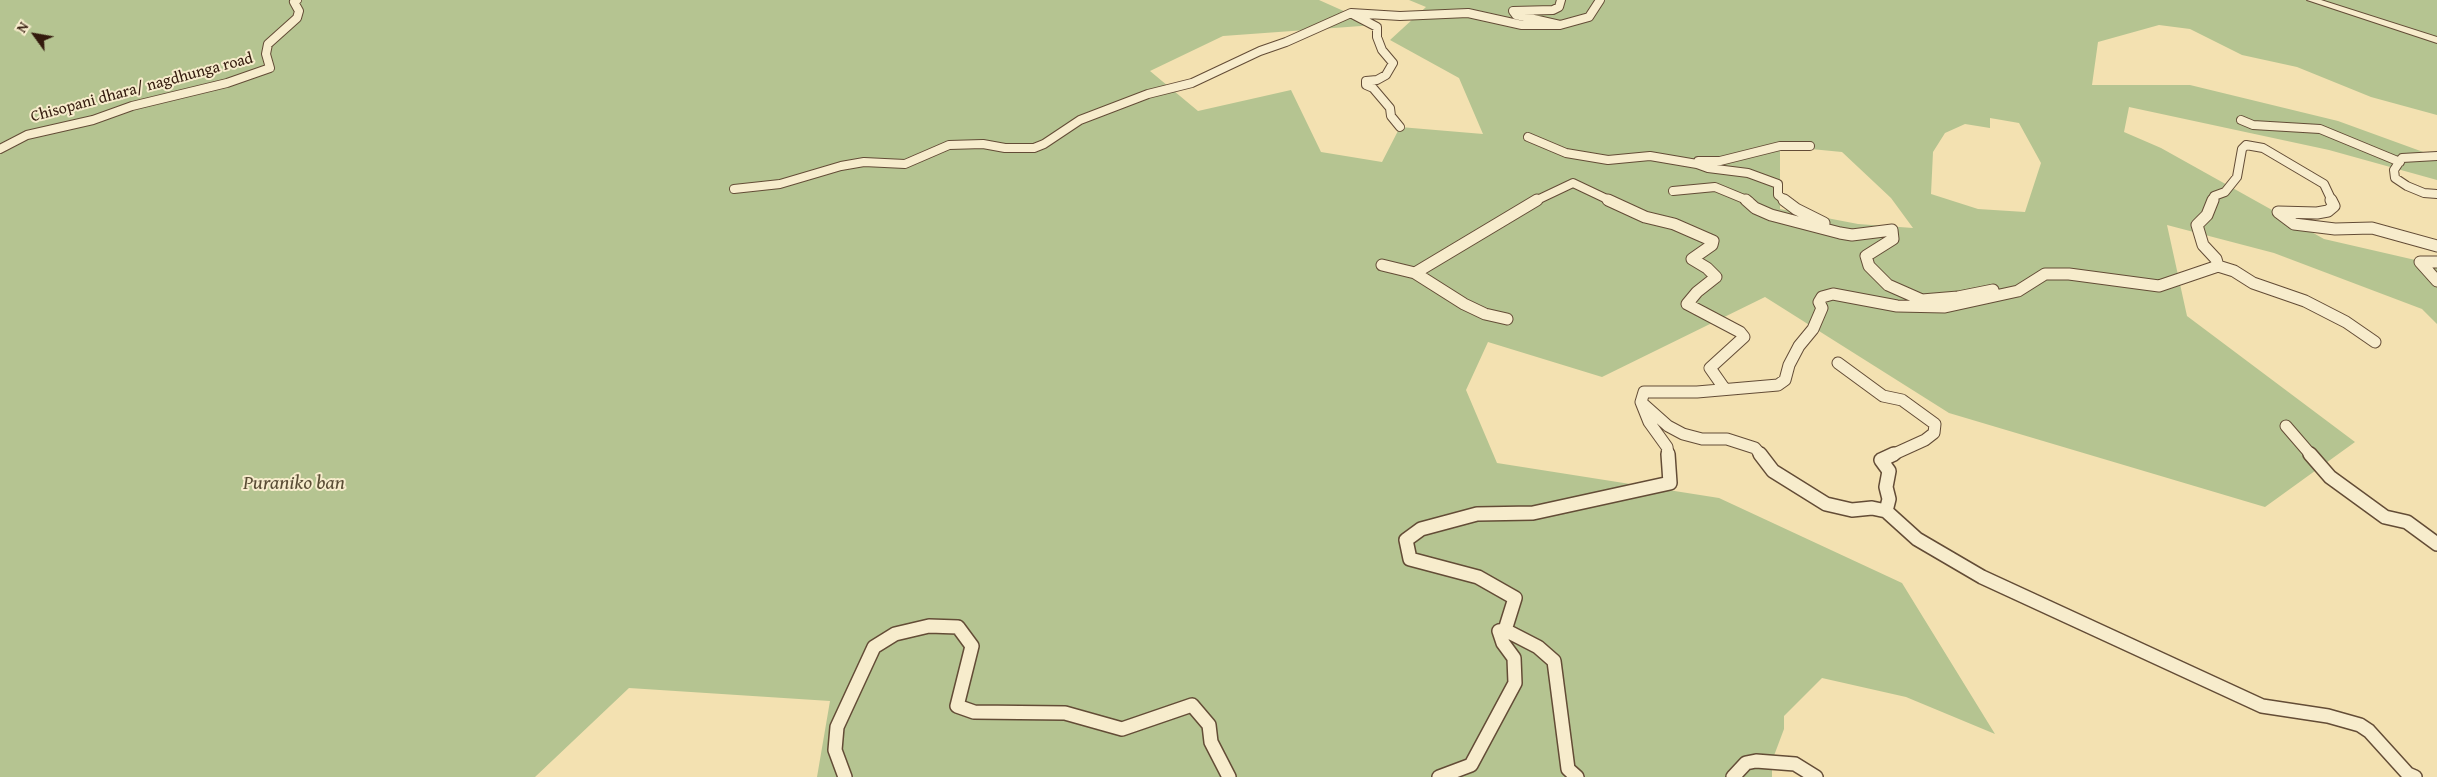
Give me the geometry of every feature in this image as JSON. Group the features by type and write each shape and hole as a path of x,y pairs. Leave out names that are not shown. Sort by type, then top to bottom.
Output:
{"street":[{"name":"Chisopani dhara/ nagdhunga road","path":"0,149 26,136 93,120 125,108 228,83 270,68 266,54 268,44 297,18 299,11 294,2 297,0"},
{"path":"1560,25 1516,15 1513,11 1553,10 1559,7 1561,0"},
{"path":"734,190 780,184 841,166 864,162 905,164 949,145 983,144 1005,148 1034,148 1044,144 1072,124 1113,106 1166,88 1192,83 1260,51 1286,42 1350,14 1400,16 1468,14 1522,25 1560,25 1577,22 1589,17 1600,0"},
{"path":"2312,0 2437,40"},
{"path":"1350,14 1377,27 1377,37 1382,50 1393,64 1386,75 1377,80 1366,81 1366,85 1373,88 1390,108 1392,116 1400,127"},
{"path":"2241,120 2253,124 2320,129 2400,162"},
{"path":"1528,137 1566,153 1608,160 1650,156 1697,164 1708,168 1748,173 1778,184 1778,195 1814,220 1857,232 1892,230 1893,238 1866,256 1869,266 1888,285 1922,300 1958,297 2008,289 2014,292"},
{"path":"2218,266 2216,259 2203,245 2197,225 2207,215 2214,196 2225,192 2237,177 2242,149 2246,145 2263,148 2324,184 2334,206 2328,211 2294,214 2278,212 2294,224 2335,229 2372,228 2437,246"},
{"path":"1697,164 1698,161 1720,161 1780,146 1810,146"},
{"path":"2437,156 2402,158 2394,170 2395,178 2424,193 2437,194"},
{"path":"1415,273 1527,205 1565,184 1573,183 1645,217 1674,224 1713,241 1712,245 1692,259 1707,268 1716,277 1697,292 1687,304 1740,332 1744,337 1710,368 1724,388"},
{"path":"1673,191 1715,187 1749,201 1755,208 1771,215 1840,233 1852,235 1857,232"},
{"path":"2437,262 2420,262 2437,281"},
{"path":"1382,265 1415,273 1464,304 1485,314 1507,319"},
{"path":"1505,630 1515,598 1478,577 1410,559 1406,540 1421,529 1477,514 1533,513 1670,482 1667,447 1649,422 1641,402 1644,392 1697,392 1724,388 1778,385 1785,380 1789,365 1799,346 1813,329 1822,308 1820,302 1822,297 1833,294 1898,306 1945,307 2014,292 2045,274 2069,274 2159,286 2218,266 2234,271 2253,282 2305,301 2346,322 2375,342"},
{"path":"1838,363 1883,396 1893,396 1902,400 1935,424 1934,433 1924,440 1881,460 1889,471 1886,487 1889,499 1886,511"},
{"path":"1641,402 1668,426 1683,434 1702,439 1727,439 1755,448 1772,471 1826,504 1852,510 1872,508 1886,511 1933,549 1982,577 2262,706 2328,716 2360,725 2369,731 2408,774 2415,777"},
{"path":"2286,426 2330,477 2385,517 2407,522 2437,544"},
{"path":"845,777 835,750 836,727 874,646 895,634 929,626 958,627 972,646 957,706 974,712 1064,714 1122,729 1192,705 1209,724 1211,742 1229,777"},
{"path":"1439,777 1471,765 1515,683 1514,658 1503,643 1499,632 1505,630 1538,647 1554,661 1568,769 1577,777"},
{"path":"1733,777 1746,763 1756,760 1795,764 1816,777"}],"green space":[{"name":"Puraniko ban","path":"0,0 1319,0 1375,25 1223,36 1150,71 1198,111 1291,90 1321,152 1382,162 1400,127 1483,134 1459,78 1390,40 1426,7 1409,0 2437,0 2437,115 2371,97 2297,67 2242,55 2190,29 2159,25 2098,42 2092,85 2190,85 2338,121 2437,157 2437,180 2329,150 2129,107 2124,132 2161,148 2324,239 2437,265 2437,324 2422,309 2274,253 2167,225 2187,316 2355,442 2265,507 1949,413 1765,297 1602,377 1488,342 1466,390 1497,463 1719,498 1902,583 1995,734 1906,697 1822,678 1784,716 1784,729 1772,761 1772,777 817,777 830,701 629,688 535,777 0,777","holes":["1990,118 2019,123 2041,163 2025,212 1978,209 1931,194 1933,152 1945,133 1965,124 1990,128","1780,146 1842,152 1891,198 1913,228 1858,224 1780,209"]}]}
